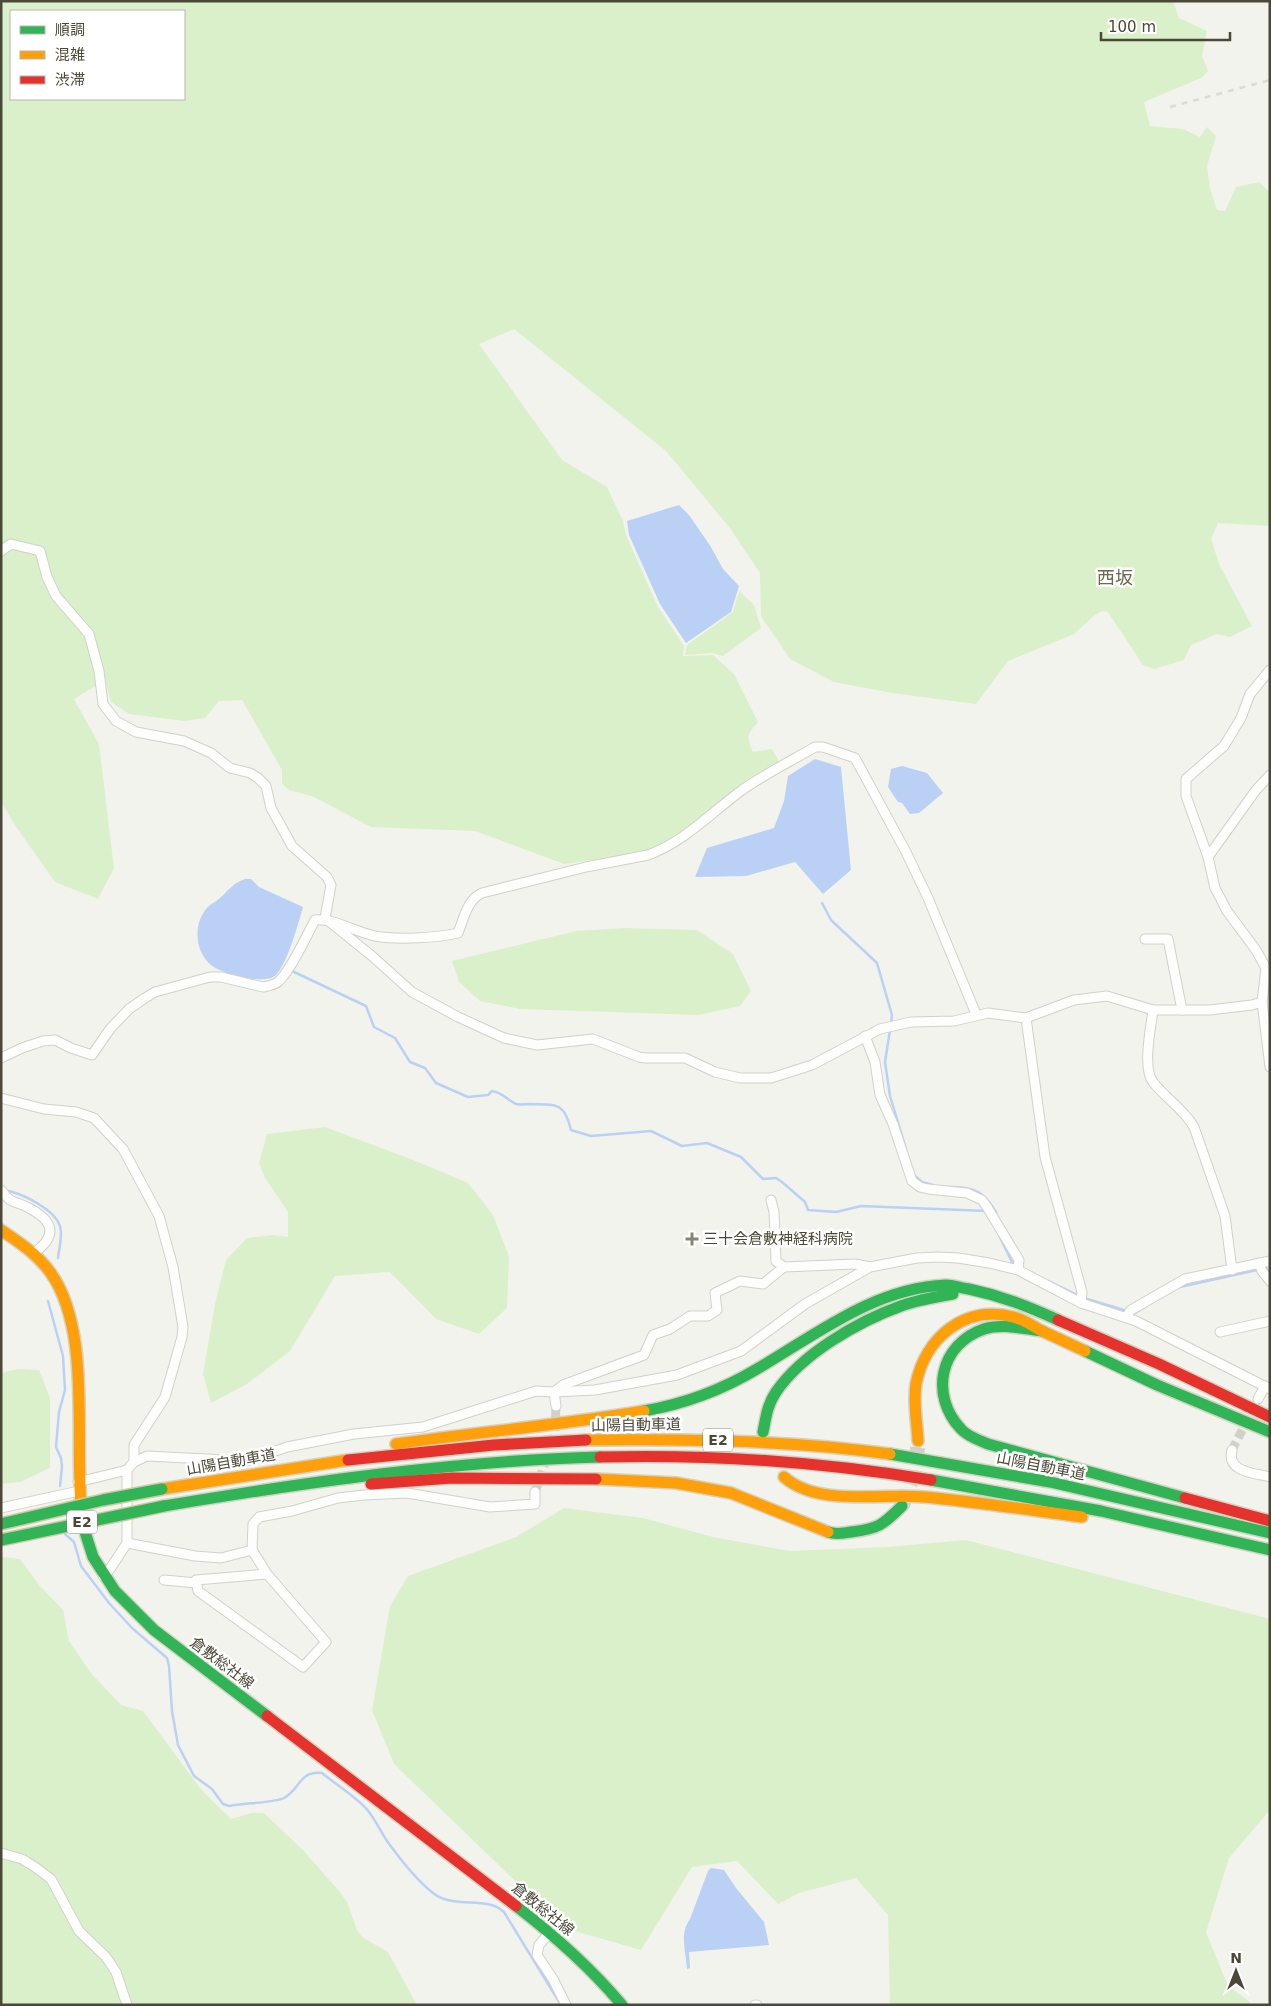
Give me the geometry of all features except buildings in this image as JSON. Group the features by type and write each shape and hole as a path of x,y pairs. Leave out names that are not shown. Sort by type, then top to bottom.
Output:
{"main road":[{"name":"倉敷総社線","path":"1,1230 34,1253 56,1280 69,1312 76,1364 79,1487 88,1546 102,1576 114,1593 154,1630 550,1932 601,1980 622,2005"},
{"path":"233,1476 350,1450 476,1432 592,1420 664,1408 711,1393 756,1370 836,1320 874,1302 916,1289 948,1286 998,1295 1029,1307 1159,1364 1270,1417"},
{"path":"764,1432 767,1409 784,1382 804,1362 839,1338 900,1306 969,1291"},
{"path":"918,1440 916,1384 923,1361 940,1334 964,1318 986,1313 1009,1315 1024,1320 1042,1331 1150,1382 1270,1432"},
{"path":"1042,1331 1021,1328 987,1328 971,1334 950,1354 941,1377 944,1402 963,1432 988,1444 1270,1521"},
{"name":"山陽自動車道","path":"1,1524 103,1500 162,1489 233,1476 372,1456 515,1443 621,1439 760,1442 828,1447 949,1463 1096,1492 1270,1533"},
{"name":"E2","path":"1,1540 164,1506 364,1475 455,1465 533,1460 694,1457 826,1466 902,1475 1026,1496 1198,1531 1270,1550"},
{"path":"784,1477 794,1486 837,1496 922,1497 1198,1531"},
{"path":"234,1494 452,1478 612,1479 676,1483 730,1493 834,1534 871,1530 886,1522 902,1506"}],"street":[{"path":"1,551 11,544 40,550 47,576 56,596 89,634 99,671 103,704 116,721 136,732 184,741 211,754 230,768 250,773 266,786 271,808 292,846 327,877 331,885 325,918"},
{"path":"1270,670 1250,694 1241,718 1224,746 1186,779 1186,796 1208,857 1215,888 1227,911 1268,968 1262,1002 1270,1067"},
{"path":"1,1058 43,1041 55,1040 92,1055 110,1029 129,1009 145,998 155,992 210,977 221,977 263,987 270,986 277,982 284,974 316,920 325,918 374,936 390,938 458,933 469,903 482,892 586,867 648,856 663,850 678,841 743,789 815,748 824,747 856,758 928,898 976,1014"},
{"path":"1208,857 1256,790 1270,775"},
{"path":"325,918 372,956 412,992 496,1035 525,1044 548,1045 593,1039 638,1057 684,1058 715,1072 740,1078 771,1078 812,1065 865,1036 891,1026 911,1022 954,1021 976,1014 988,1013 1026,1018 1074,1000 1107,996 1154,1010 1210,1010 1262,1002"},
{"path":"1145,939 1168,939 1182,1010"},
{"path":"1154,1010 1147,1053 1151,1080 1189,1117 1194,1127 1224,1216 1232,1270"},
{"path":"1026,1018 1045,1157 1082,1299"},
{"path":"865,1036 875,1062 880,1095 893,1124 912,1181 920,1187 928,1189 967,1193 974,1196 987,1207 1019,1267"},
{"path":"1,1098 44,1108 76,1112 94,1118 123,1149 159,1216 174,1267 183,1327 165,1398 134,1445 134,1462"},
{"path":"1,1190 9,1199 43,1217 49,1224 49,1238 44,1246 34,1253"},
{"path":"771,1200 774,1212 776,1261 784,1267"},
{"path":"1,1508 79,1487 127,1470 134,1462 147,1456 246,1461 297,1445 354,1434 423,1427 536,1391 595,1390 677,1375 741,1350 805,1304 870,1267 917,1258 945,1257 1019,1267 1082,1299 1128,1313 1267,1388 1258,1399"},
{"path":"1128,1313 1185,1279 1232,1270 1261,1267 1270,1261"},
{"path":"554,1392 563,1385 644,1355 653,1335 670,1329 690,1316 708,1316 717,1310 716,1293 740,1281 763,1284 784,1267 856,1264 870,1267"},
{"path":"1261,1267 1270,1281"},
{"path":"1220,1332 1270,1321"},
{"path":"554,1392 556,1406"},
{"path":"1232,1450 1230,1456 1232,1464 1239,1470 1270,1477"},
{"path":"102,1576 110,1569 127,1543 127,1470"},
{"path":"267,1574 196,1580 198,1591 303,1667 326,1642 267,1574 252,1550 253,1524 259,1517 292,1511 338,1498 407,1493 490,1507 535,1504 535,1492"},
{"path":"127,1543 195,1556 221,1558 252,1550"},
{"path":"164,1580 197,1583"},
{"path":"1,1853 22,1859 51,1879 79,1931 106,1957 116,1972 127,2005"},
{"path":"550,1932 539,1945 537,1955 553,1979 566,2005"}],"green space":[{"path":"1,1 1173,1 1179,18 1207,31 1202,56 1208,71 1201,78 1144,102 1150,126 1183,129 1200,137 1207,127 1216,136 1207,166 1210,189 1217,210 1225,211 1236,187 1259,182 1270,192 1270,526 1218,523 1211,539 1220,566 1252,626 1230,637 1217,634 1191,645 1184,660 1154,669 1143,665 1108,612 1102,611 1074,634 1008,661 976,704 892,693 834,682 790,659 761,616 760,573 729,527 666,451 514,329 479,344 562,460 607,487 658,607 684,646 683,656 713,655 734,674 758,722 749,736 749,743 753,752 772,749 780,763 740,786 675,837 644,852 564,864 475,831 371,827 314,797 289,790 282,784 282,770 242,700 219,701 205,718 185,721 129,714 111,702 105,680 74,699 99,744 114,868 98,899 55,882 14,824 1,801"},
{"path":"739,591 754,605 761,628 723,656 712,653 685,655 687,645 733,612"},
{"path":"624,928 697,930 733,954 751,991 740,1006 698,1015 520,1009 480,1001 459,982 452,961 576,931"},
{"path":"325,1127 416,1161 468,1183 493,1215 509,1256 507,1308 479,1334 436,1319 390,1272 335,1276 290,1351 247,1384 211,1403 203,1374 216,1299 226,1260 247,1238 273,1235 288,1237 288,1212 265,1178 259,1163 267,1134"},
{"path":"18,1369 39,1370 50,1398 50,1468 20,1482 1,1484 1,1373"},
{"path":"564,1508 643,1518 713,1537 790,1551 887,1547 966,1540 1270,1619 1270,1810 1229,1858 1206,1932 1228,1986 1250,2002 1249,2005 890,2005 888,1915 856,1878 799,1893 778,1904 737,1861 692,1867 641,1950 564,1928 394,1764 372,1710 390,1606 408,1576 516,1537"},
{"path":"1,1557 20,1559 40,1586 63,1610 69,1641 91,1673 121,1705 143,1711 200,1788 231,1819 251,1813 264,1813 303,1850 347,1902 357,1930 362,1937 388,1952 417,2005 1,2005"}],"water":[{"path":"679,505 689,515 711,547 723,569 739,586 731,612 686,643 660,604 629,535 627,521"},
{"path":"815,759 841,767 851,870 823,894 795,862 746,876 695,877 707,848 774,828 784,801 788,776"},
{"path":"902,766 927,773 943,793 919,813 910,814 902,803 898,802 888,787 891,769"},
{"path":"245,879 251,879 259,887 303,907 285,961 276,975 271,978 243,978 224,972 206,960 199,946 199,923 206,909 234,885"},
{"path":"711,1868 724,1870 764,1922 769,1945 689,1952 690,1968 687,1969 684,1943 685,1931 708,1871"}],"waterway":[{"path":"822,903 831,920 877,963 892,1015 891,1024"},
{"path":"292,971 366,1006 374,1027 395,1038 410,1062 425,1068 436,1083 468,1097 488,1095 492,1091 517,1104 557,1106 565,1113 571,1130 591,1136 651,1131 682,1146 707,1143 741,1157 763,1179 776,1178 805,1202 808,1210 836,1212 861,1206 987,1211"},
{"path":"890,1030 885,1062 890,1096 906,1149"},
{"path":"914,1175 922,1182 933,1185"},
{"path":"946,1187 973,1190 982,1194 985,1198"},
{"path":"9,1191 39,1204 57,1220 61,1233 58,1258"},
{"path":"989,1202 996,1212 997,1219"},
{"path":"996,1229 1012,1262 1017,1265"},
{"path":"1180,1287 1266,1268 1270,1273"},
{"path":"1048,1281 1079,1296"},
{"path":"1084,1298 1127,1311"},
{"path":"48,1301 63,1356 65,1390 59,1412 56,1447 62,1466 60,1486"},
{"path":"1132,1312 1135,1313 1145,1307"},
{"path":"64,1530 65,1534 74,1542 81,1566 109,1603 132,1628 167,1658 172,1711 178,1745 194,1776 212,1789 223,1804 229,1806 279,1800 290,1794 308,1775 322,1773 365,1807 403,1862 420,1882 433,1893 451,1901 488,1904 504,1912 561,2005"}],"tunnel":[{"path":"551,1444 555,1433 556,1406"},
{"path":"1232,1450 1248,1419"},
{"path":"902,1506 914,1474 918,1445"},
{"path":"535,1492 547,1457"}],"railway":[{"path":"1170,107 1270,80"}],"traffic: fast":[{"path":"644,1411 688,1400 716,1390 744,1377 847,1315 895,1294 920,1288 949,1285 981,1292 1014,1302 1058,1320"},
{"path":"763,1432 769,1407 776,1392 787,1378 815,1352 849,1330 884,1313 913,1302 953,1294"},
{"path":"1042,1331 1013,1327 991,1327 969,1336 957,1346 949,1358 944,1372 943,1386 945,1401 951,1416 961,1429 970,1436 988,1444 1185,1498"},
{"path":"1085,1351 1157,1385 1270,1432"},
{"path":"890,1454 1050,1482 1270,1533"},
{"path":"164,1506 381,1474 490,1463 600,1457"},
{"path":"931,1480 1101,1511 1270,1550"},
{"path":"1,1524 103,1500 162,1489"},
{"path":"81,1504 85,1532 93,1557 115,1591 154,1630 267,1716"},
{"path":"1,1540 164,1506"},
{"path":"828,1532 860,1531 880,1525 902,1506"},
{"path":"516,1906 572,1953 622,2005"}],"traffic: slow":[{"path":"1,1230 34,1254 50,1272 63,1295 71,1322 79,1384 81,1504"},
{"path":"918,1441 915,1398 916,1384 921,1367 928,1352 938,1339 950,1328 964,1320 995,1314 1013,1317 1085,1351"},
{"path":"396,1444 644,1411"},
{"path":"586,1440 738,1441 852,1449 890,1454"},
{"path":"162,1489 348,1460"},
{"path":"784,1477 798,1486 814,1492 832,1495 851,1497 924,1497 1082,1517"},
{"path":"596,1479 676,1483 731,1493 828,1532"}],"traffic: jam":[{"path":"1058,1320 1159,1364 1270,1417"},
{"path":"348,1460 494,1445 586,1440"},
{"path":"600,1457 725,1458 849,1468 931,1480"},
{"path":"371,1484 452,1478 596,1479"},
{"path":"1185,1498 1270,1521"},
{"path":"267,1716 516,1906"}],"place":[{"name":"三十会倉敷神経科病院","path":"692,1239"}],"district":[{"name":"西坂","path":"1115,577"}]}
